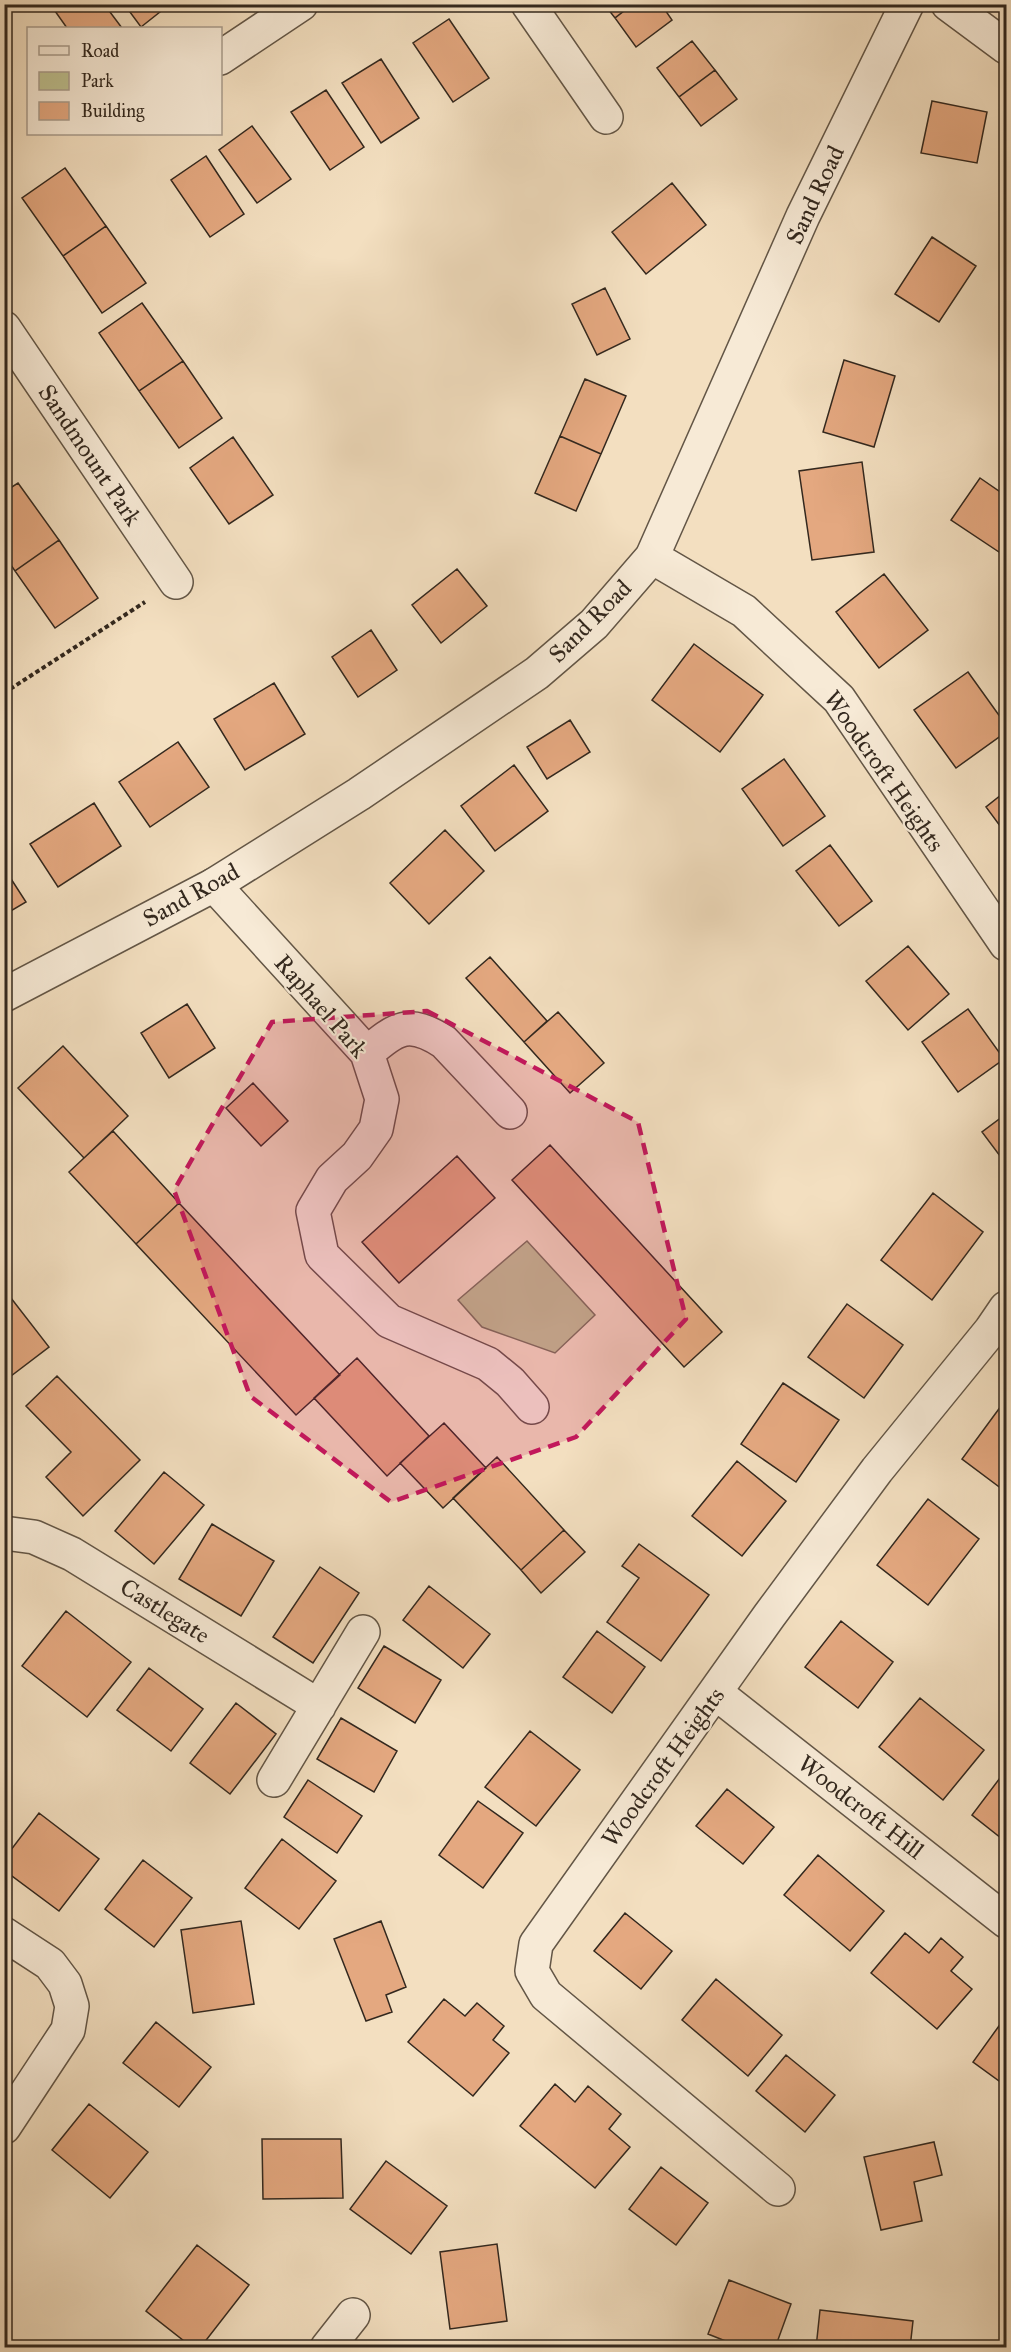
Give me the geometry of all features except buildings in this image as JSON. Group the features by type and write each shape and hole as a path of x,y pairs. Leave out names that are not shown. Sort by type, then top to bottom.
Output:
{"street":[{"path":"222,57 302,4"},
{"path":"528,4 606,117"},
{"name":"Sand Road","path":"4,994 214,885 358,794 537,674 594,624 652,557 804,216 907,4"},
{"path":"948,4 1006,47"},
{"name":"Sandmount Park","path":"4,328 176,582"},
{"name":"Woodcroft Heights","path":"652,557 744,611 839,699 1006,944"},
{"name":"Raphael Park","path":"214,885 367,1053 382,1099 376,1129 357,1156 332,1179 313,1211 322,1255 389,1321 488,1364 510,1382 532,1407"},
{"path":"367,1053 390,1033 402,1029 430,1034 444,1042 510,1112"},
{"name":"Woodcroft Heights","path":"778,2189 546,1995 532,1971 536,1944 769,1616 878,1470 1006,1308"},
{"name":"Castlegate","path":"4,1533 34,1537 72,1554 319,1706"},
{"path":"274,1780 363,1632"},
{"name":"Woodcroft Hill","path":"716,1693 1006,1921"},
{"path":"4,1934 50,1964 65,1984 72,2006 68,2030 4,2127"},
{"path":"327,2348 353,2315"}],"path":[{"path":"4,693 176,582"}],"highlighted area":[{"path":"427,1011 638,1122 686,1319 576,1437 391,1502 250,1396 174,1190 272,1022"}],"green space":[{"path":"527,1241 595,1315 555,1353 482,1327 458,1300"}]}
